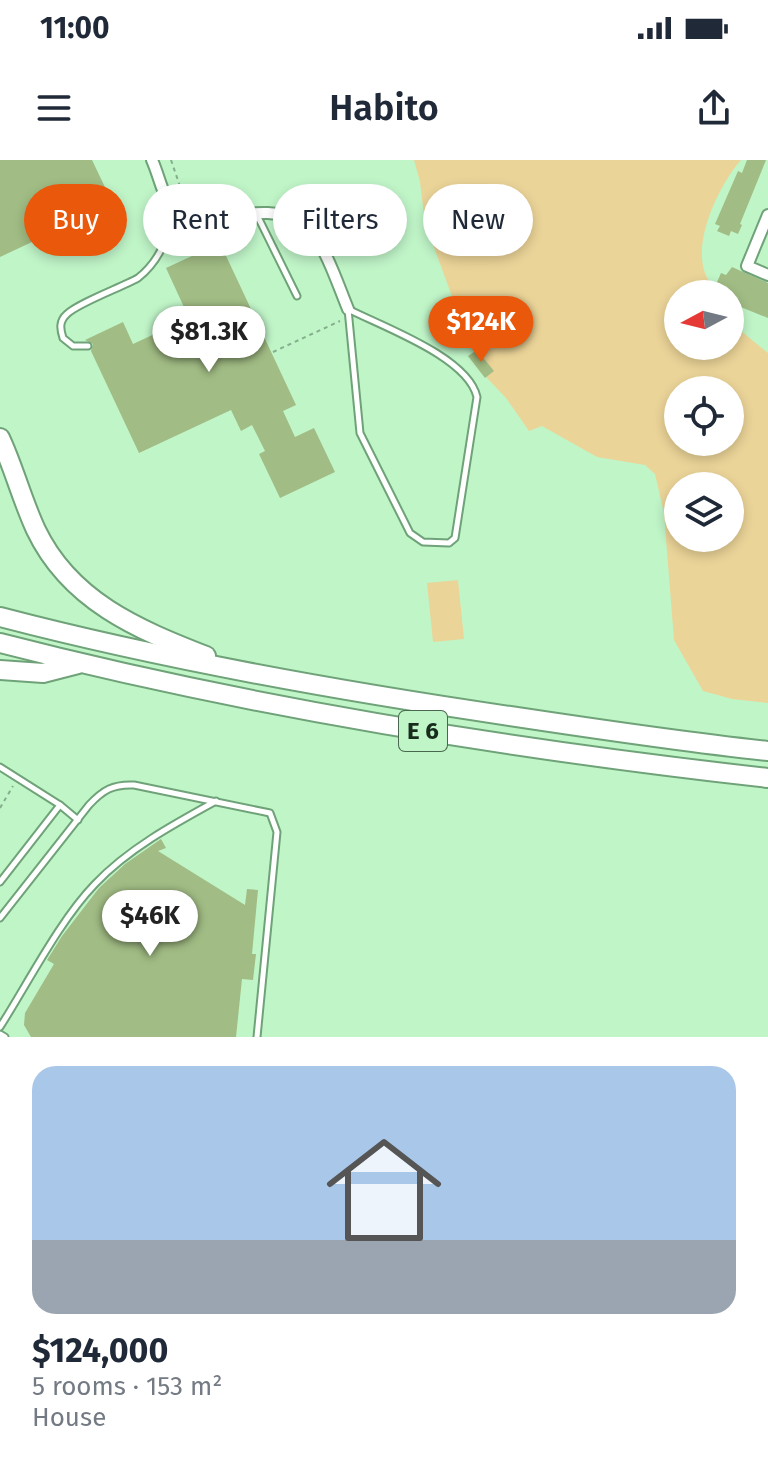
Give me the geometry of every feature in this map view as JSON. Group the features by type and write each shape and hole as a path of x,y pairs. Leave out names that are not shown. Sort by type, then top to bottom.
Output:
{"highway":[{"path":"0,438 37,532 69,579 92,600 118,617 248,672"},
{"name":"E 6","path":"0,617 120,647 439,706 768,751"},
{"name":"E 6","path":"0,643 229,696 436,733 768,778"},
{"name":"E 6","path":"0,670 43,673 81,663"}],"street":[{"path":"152,160 161,184"},
{"path":"257,212 297,218 309,228 326,255 348,313"},
{"path":"768,215 747,266 768,275"}],"lane":[{"path":"257,214 297,296"},
{"path":"88,346 73,346 63,338 60,326 64,317 75,308 138,278 157,256"},
{"path":"348,313 451,361 475,387 477,397 455,538 449,543 423,542 410,533 360,433 348,313"},
{"path":"0,767 78,820"},
{"path":"0,918 105,790 118,785 134,785 270,813 277,832 257,1037"},
{"path":"0,1027 77,904 94,884 173,824 216,801"},
{"path":"0,882 60,805"},
{"path":"0,1034 5,1037"}],"path":[{"path":"171,160 179,184"},
{"path":"273,352 348,313"},
{"path":"0,808 18,779"}],"shaded area":[{"path":"414,160 741,160 722,187 707,224 702,260 709,280 664,280 664,360 744,360 744,333 768,353 768,703 732,699 703,691 674,640 667,552 744,552 744,472 664,472 664,513 655,474 645,465 597,457 542,426 529,431 506,398 487,378 467,337 437,256 533,256 533,184 423,184 423,207"},
{"path":"458,580 464,639 433,642 427,583"}],"building":[{"path":"0,160 92,160 103,184 24,184 24,246 0,257"},
{"path":"747,160 766,160 738,234 731,231 729,236 717,231 720,226 715,224 738,171 742,173"},
{"path":"192,256 226,256 296,405 283,411 295,437 314,428 335,472 280,498 259,454 265,451 252,425 241,431 231,410 139,453 91,351 93,344 85,340 123,322 133,344 189,318 166,268"},
{"path":"732,267 768,283 768,318 744,308 744,280 718,280 721,273 726,275"},
{"path":"477,350 494,371 485,378 468,356"},
{"path":"161,839 166,848 158,851 245,905 247,889 258,890 252,954 256,954 253,980 242,979 236,1037 31,1037 24,1025 25,1013 54,964 47,960 62,936 99,888 125,864"}]}
